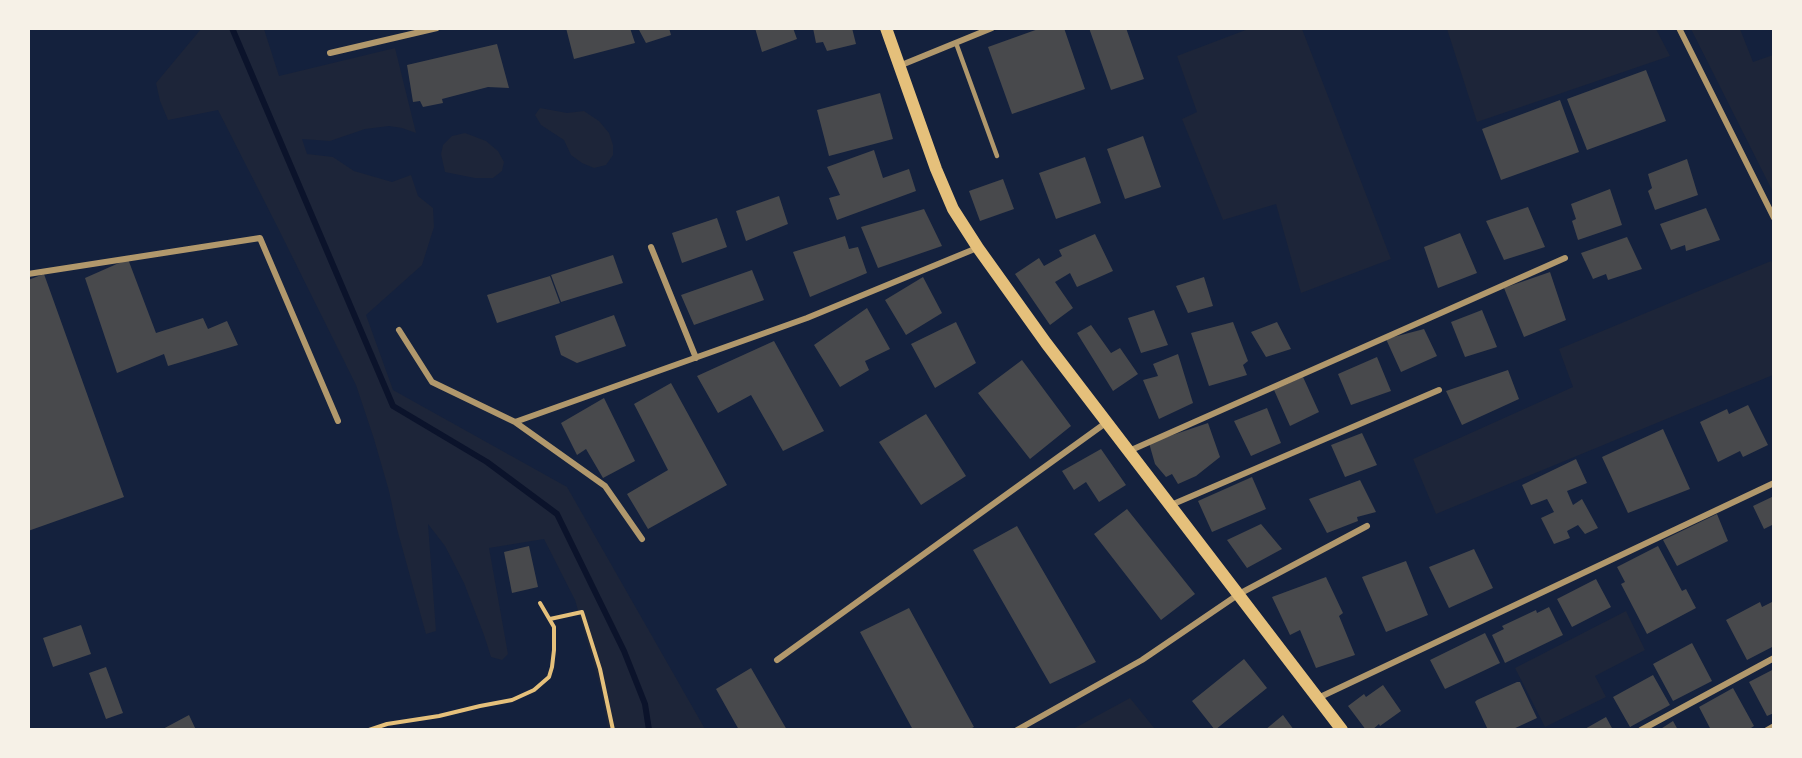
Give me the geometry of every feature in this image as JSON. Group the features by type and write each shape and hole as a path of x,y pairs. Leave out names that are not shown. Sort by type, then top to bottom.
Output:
{"main road":[{"path":"886,28 936,169 953,208 978,248 1040,335 1342,729"}],"street":[{"path":"330,53 437,28"},
{"path":"899,66 992,28"},
{"path":"1678,28 1773,218"},
{"path":"28,274 260,238 338,421"},
{"path":"651,247 696,358"},
{"path":"515,422 807,318 978,248"},
{"path":"1129,450 1565,258"},
{"path":"399,330 432,382 515,422 605,486 642,539"},
{"path":"1171,505 1439,390"},
{"path":"777,660 1107,422"},
{"path":"1318,698 1773,483"},
{"path":"1017,729 1142,660 1239,594 1367,526"},
{"path":"1641,729 1773,658"},
{"path":"1767,729 1773,726"}],"lane":[{"path":"956,43 997,156"}],"path":[{"path":"369,729 512,700 534,690 549,677 552,667 554,627 540,603"},
{"path":"550,619 582,612 600,669 613,729"}],"shaded area":[{"path":"1251,28 1302,29 1391,259 1301,293 1276,204 1223,220 1182,119 1197,112 1177,56"},
{"path":"201,29 264,29 279,76 395,48 416,133 389,126 365,129 330,141 302,139 307,154 333,157 354,171 392,182 411,175 418,196 433,208 434,227 422,265 366,315 393,390 567,487 705,729 608,729 601,689 575,600 544,539 489,548 508,654 502,660 491,657 464,583 445,546 428,524 436,631 426,634 389,491 356,385 277,226 218,110 168,120 160,101 156,83"},
{"path":"1447,29 1656,29 1670,56 1477,122"},
{"path":"1691,29 1740,29 1753,62 1773,55 1773,192"},
{"path":"540,108 567,113 584,111 599,121 609,133 613,145 613,155 606,165 594,168 571,155 564,140 541,125 535,115"},
{"path":"465,133 486,141 498,151 504,162 502,171 493,178 475,178 445,172 441,154 443,145 452,136"},
{"path":"1771,261 1774,266 1773,375 1436,514 1413,459 1573,387 1559,349"},
{"path":"1626,611 1645,650 1595,676 1606,697 1545,727 1515,668"},
{"path":"1130,698 1155,729 1073,729"}],"building":[{"path":"566,28 630,28 635,43 574,59"},
{"path":"638,28 669,28 671,35 646,43"},
{"path":"755,28 793,28 797,39 762,52"},
{"path":"813,28 852,28 856,44 827,51 823,42 816,43"},
{"path":"1041,28 1064,28 1085,89 1012,114 988,47"},
{"path":"1089,28 1126,28 1144,79 1111,90"},
{"path":"497,44 509,88 488,87 442,99 443,103 423,107 420,101 413,102 407,65"},
{"path":"1646,70 1666,121 1587,150 1567,99"},
{"path":"880,93 893,139 829,156 817,110"},
{"path":"1560,100 1579,152 1501,180 1482,129"},
{"path":"1143,136 1161,187 1125,199 1107,149"},
{"path":"874,150 883,178 909,169 916,191 837,220 829,198 840,195 827,167"},
{"path":"1085,157 1101,203 1056,219 1039,173"},
{"path":"1687,159 1698,195 1655,210 1648,191 1652,188 1648,174"},
{"path":"1003,179 1014,209 980,221 969,191"},
{"path":"1610,189 1622,225 1578,240 1572,221 1576,219 1571,204"},
{"path":"779,196 788,224 746,241 736,211"},
{"path":"1528,207 1545,247 1504,260 1486,221"},
{"path":"1706,208 1720,240 1686,251 1685,245 1671,250 1660,224"},
{"path":"924,209 942,246 878,268 861,227"},
{"path":"717,218 727,247 682,263 672,233"},
{"path":"1460,233 1477,273 1438,288 1424,247"},
{"path":"1095,234 1113,271 1077,287 1070,273 1055,282 1073,308 1050,325 1015,274 1039,258 1044,266 1062,256 1059,250"},
{"path":"845,236 849,249 858,247 867,273 810,297 793,252"},
{"path":"1627,237 1642,269 1608,280 1606,274 1593,279 1581,253"},
{"path":"613,255 623,283 561,302 551,275"},
{"path":"128,259 156,333 203,318 208,329 227,321 238,345 168,366 164,354 117,373 85,278"},
{"path":"752,270 764,300 694,325 681,295"},
{"path":"1550,272 1566,320 1524,337 1504,288"},
{"path":"44,274 124,497 28,531 28,280"},
{"path":"550,276 560,303 497,323 487,295"},
{"path":"923,277 942,313 906,335 885,300"},
{"path":"1204,277 1213,306 1188,313 1176,286"},
{"path":"867,308 890,349 865,361 869,370 840,387 814,345"},
{"path":"1154,310 1168,345 1141,353 1128,318"},
{"path":"1482,310 1497,347 1465,357 1451,322"},
{"path":"614,315 626,346 577,363 561,355 555,336"},
{"path":"956,322 976,363 935,388 911,344"},
{"path":"1233,322 1248,361 1243,365 1247,375 1209,386 1191,333"},
{"path":"1277,322 1291,349 1266,357 1251,332"},
{"path":"1091,325 1111,353 1120,348 1138,374 1113,391 1077,333"},
{"path":"1424,329 1437,356 1401,372 1386,339"},
{"path":"774,341 824,431 783,451 751,395 718,413 697,376"},
{"path":"1178,354 1193,403 1159,419 1143,380 1158,376 1153,364"},
{"path":"1377,357 1391,391 1351,405 1338,374"},
{"path":"1022,360 1071,426 1030,459 978,393"},
{"path":"1508,370 1519,399 1462,425 1446,391"},
{"path":"1303,377 1319,412 1290,426 1274,390"},
{"path":"671,383 727,485 648,529 627,494 668,470 634,404"},
{"path":"604,398 635,461 603,478 586,449 577,455 561,423"},
{"path":"1748,405 1768,445 1743,457 1740,451 1718,462 1700,422 1727,409 1729,414"},
{"path":"1267,408 1281,443 1251,456 1234,421"},
{"path":"926,414 966,476 921,505 879,442"},
{"path":"1208,423 1220,457 1196,476 1178,484 1172,474 1166,477 1155,464 1149,443"},
{"path":"1663,429 1690,489 1628,513 1602,457"},
{"path":"1362,433 1377,465 1345,477 1331,445"},
{"path":"1101,449 1126,485 1099,502 1086,482 1074,490 1062,471"},
{"path":"1576,459 1587,483 1567,491 1573,505 1582,499 1598,528 1585,534 1578,525 1567,531 1570,538 1554,544 1541,518 1554,512 1547,499 1531,505 1522,485"},
{"path":"1252,477 1266,509 1212,532 1198,501"},
{"path":"1360,480 1376,512 1357,517 1358,521 1327,533 1309,499"},
{"path":"1774,496 1774,524 1764,529 1753,506"},
{"path":"1127,509 1195,594 1161,620 1094,534"},
{"path":"1717,514 1728,541 1677,566 1663,540"},
{"path":"1261,524 1282,549 1247,568 1227,540"},
{"path":"1017,526 1096,662 1050,684 973,550"},
{"path":"529,546 538,587 512,593 504,552"},
{"path":"1658,546 1682,591 1686,589 1696,608 1647,634 1621,584 1625,582 1617,567"},
{"path":"1474,549 1493,588 1449,608 1429,567"},
{"path":"1406,561 1428,615 1386,632 1362,577"},
{"path":"1326,577 1343,613 1339,616 1355,655 1316,668 1300,630 1290,635 1272,597"},
{"path":"1596,579 1611,607 1572,627 1557,599"},
{"path":"1774,601 1774,646 1747,660 1726,620 1760,602 1762,607"},
{"path":"1549,607 1563,635 1505,663 1492,635 1504,629 1502,626 1536,610 1537,613"},
{"path":"909,608 974,727 968,730 913,730 860,632"},
{"path":"81,625 91,654 53,667 43,638"},
{"path":"1485,633 1500,663 1445,689 1430,660"},
{"path":"1692,643 1712,681 1673,701 1653,664"},
{"path":"1244,659 1267,688 1215,730 1192,701"},
{"path":"106,667 123,713 106,719 89,673"},
{"path":"751,668 787,730 739,730 716,689"},
{"path":"1774,669 1774,713 1767,716 1749,682"},
{"path":"1653,675 1670,705 1630,727 1613,697"},
{"path":"1520,682 1537,718 1511,730 1488,730 1475,702"},
{"path":"1383,685 1401,711 1380,726 1379,724 1372,730 1366,730 1348,706 1364,694 1366,697"},
{"path":"1733,688 1754,726 1748,730 1711,730 1699,707"},
{"path":"189,715 196,730 161,730"},
{"path":"1283,715 1294,730 1265,730"},
{"path":"1606,717 1613,730 1583,730"},
{"path":"1673,721 1678,730 1659,730"}],"waterway":[{"path":"232,28 393,406 487,462 557,514 624,651 645,704 649,730"}]}
